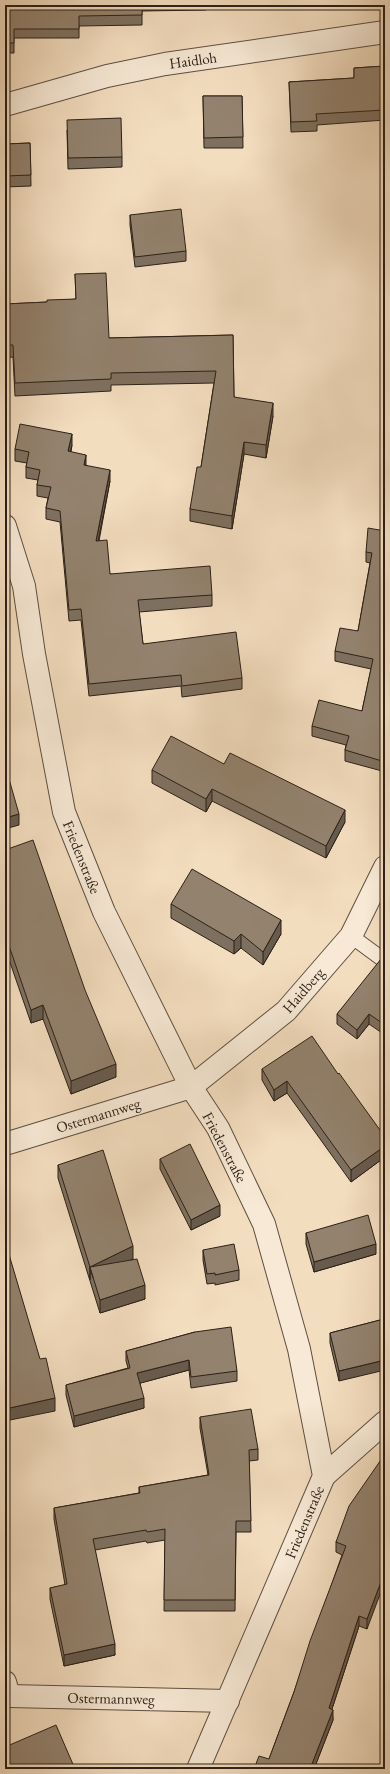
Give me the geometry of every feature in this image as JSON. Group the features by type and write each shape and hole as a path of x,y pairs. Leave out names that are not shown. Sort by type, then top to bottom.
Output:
{"street":[{"name":"Haidloh","path":"5,105 107,76 165,64 385,32"},
{"name":"Friedenstraße","path":"5,526 24,586 34,654 64,812 104,912 191,1087 218,1128 264,1224 299,1349 324,1476 198,1769"},
{"name":"Haidberg","path":"191,1087 286,1011 350,936 385,867"},
{"name":"Ostermannweg","path":"5,1144 191,1087"},
{"path":"324,1476 385,1422"},
{"name":"Ostermannweg","path":"5,1682 9,1696 228,1701"}],"lane":[{"path":"350,936 385,961"}],"building":[{"path":"50,5 142,5 142,15 79,16 79,29 14,29 14,43 5,43 5,6 50,7"},
{"path":"385,66 385,110 316,114 317,121 291,122 289,82 354,78 354,68"},
{"path":"203,96 242,96 243,137 204,138"},
{"path":"121,118 122,157 68,158 67,120"},
{"path":"30,143 31,175 5,176 5,144"},
{"path":"181,209 186,251 135,257 130,215"},
{"path":"106,273 109,338 233,335 234,397 273,403 266,445 244,442 232,516 190,509 197,467 201,467 216,371 111,373 111,379 15,383 13,345 5,345 5,304 76,299 75,274"},
{"path":"385,326 385,348 384,348"},
{"path":"20,424 72,434 68,451 86,455 84,465 110,470 96,541 107,540 110,574 210,566 212,595 138,600 143,644 236,632 242,678 182,686 181,675 89,684 81,609 69,610 60,511 46,508 51,487 37,485 40,470 26,467 29,452 15,449"},
{"path":"368,528 385,531 385,750 382,761 345,750 349,736 312,726 319,700 362,711 373,659 335,651 340,628 358,631 372,553 366,552"},
{"path":"171,736 224,764 230,753 345,810 326,846 212,789 206,799 152,770"},
{"path":"5,765 19,814 5,818"},
{"path":"33,840 85,990 116,1064 71,1081 43,1005 31,1010 5,934 5,850"},
{"path":"192,869 281,920 263,952 241,934 234,941 171,904"},
{"path":"381,959 385,959 385,1025 369,1014 357,1030 337,1014"},
{"path":"312,1036 385,1137 385,1146 351,1170 287,1081 274,1090 262,1069"},
{"path":"190,1144 220,1205 191,1220 160,1159"},
{"path":"103,1150 133,1246 90,1267 58,1165"},
{"path":"368,1215 376,1244 314,1262 306,1233"},
{"path":"5,1241 40,1359 46,1358 55,1398 5,1409"},
{"path":"234,1244 239,1270 215,1275 215,1273 207,1274 203,1250"},
{"path":"137,1259 145,1285 100,1300 90,1267"},
{"path":"384,1319 385,1360 339,1371 330,1333"},
{"path":"231,1327 237,1371 191,1377 189,1360 137,1373 144,1398 74,1416 66,1385 130,1368 126,1351 195,1332"},
{"path":"251,1409 258,1449 249,1450 251,1521 236,1521 235,1600 164,1600 165,1529 147,1532 146,1530 93,1539 115,1644 64,1655 50,1588 67,1584 54,1508 140,1493 139,1487 209,1475 200,1417"},
{"path":"385,1454 385,1571 367,1619 359,1616 329,1708 333,1710 310,1769 254,1769 259,1756 269,1759 294,1692 310,1641 346,1546 336,1542 349,1506"},
{"path":"56,1725 75,1769 5,1769 5,1747"}]}
